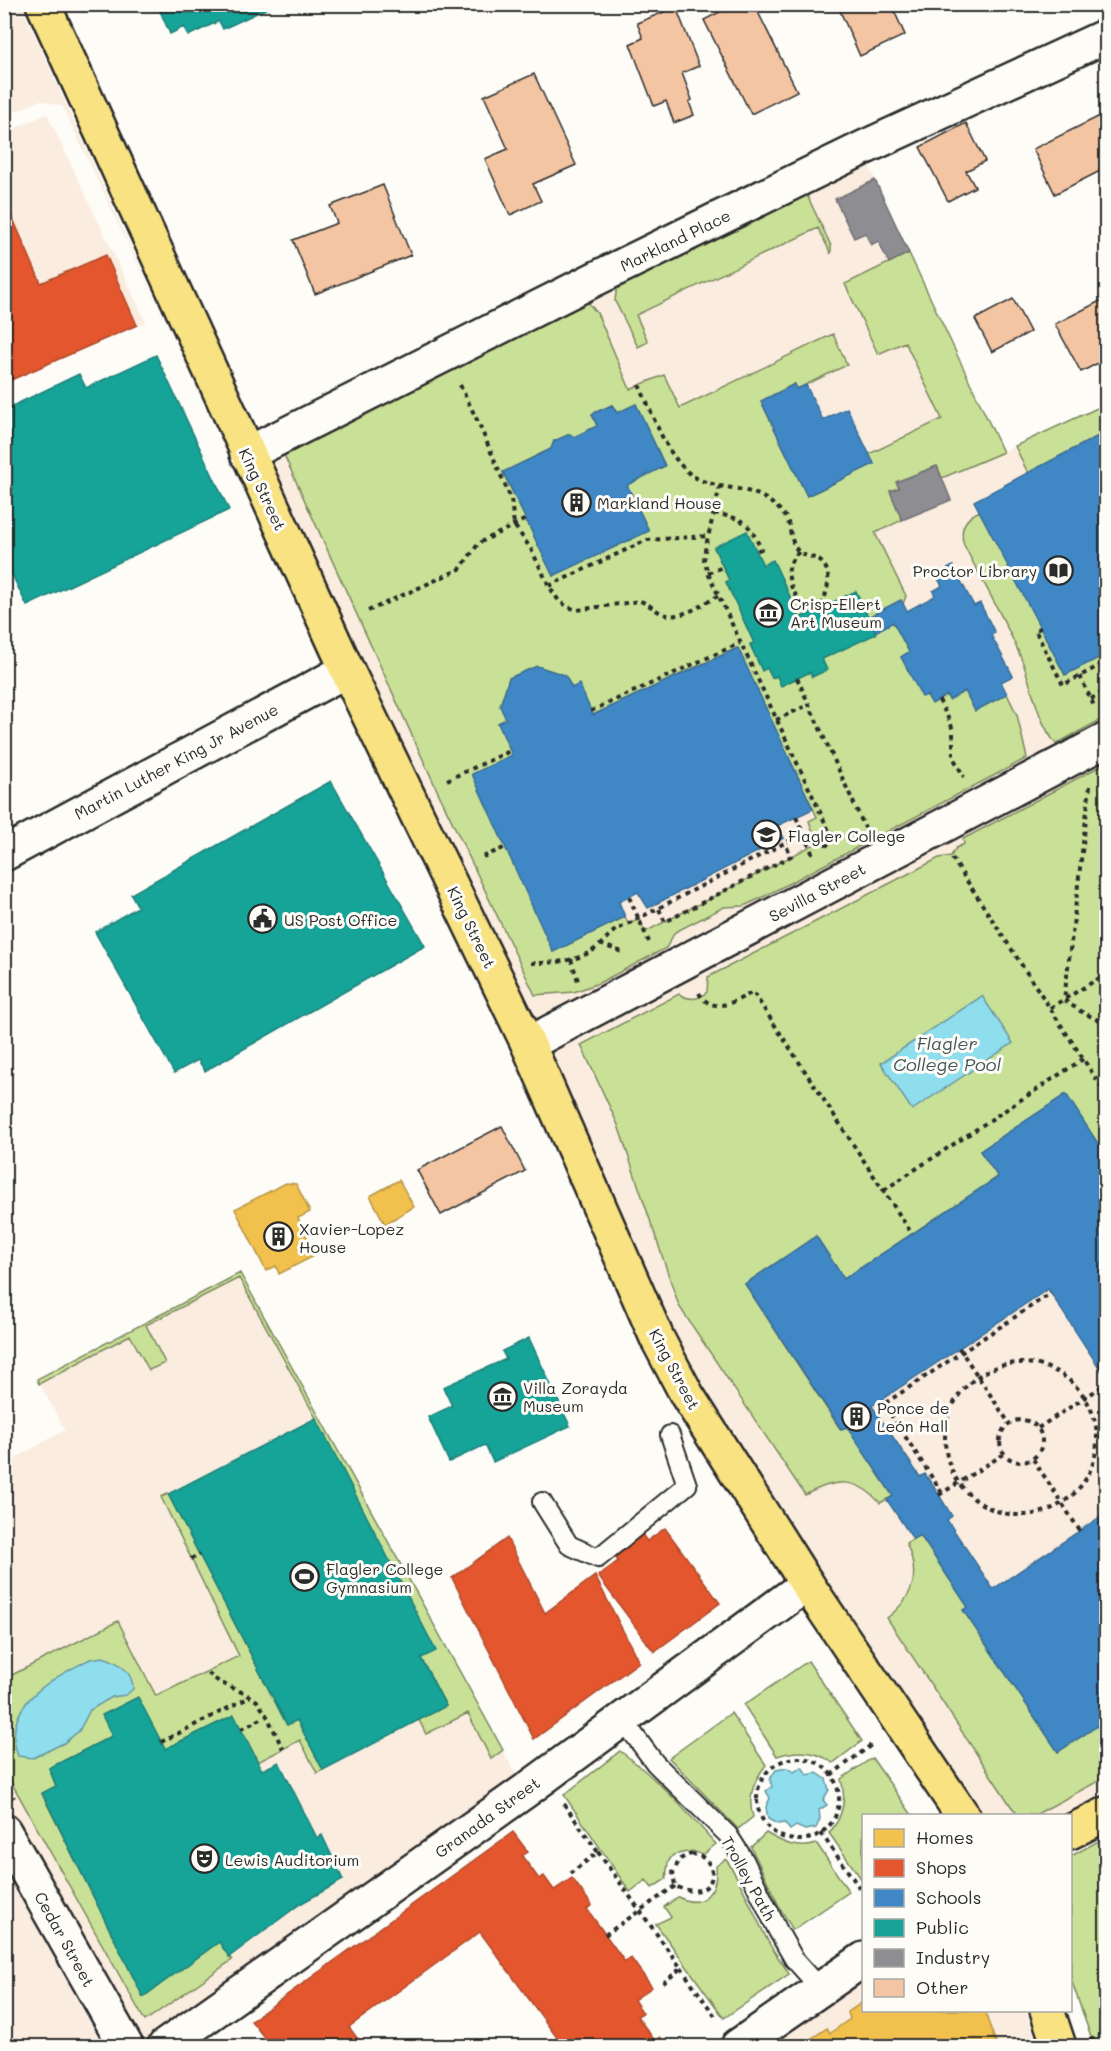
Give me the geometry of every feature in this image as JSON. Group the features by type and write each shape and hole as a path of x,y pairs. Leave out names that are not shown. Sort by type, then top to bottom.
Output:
{"main road":[{"name":"King Street","path":"43,4 347,670 528,1044 657,1338 687,1395 807,1584 962,1814"},
{"path":"1072,1832 1107,1814"},
{"path":"1048,2012 1059,2046"}],"street":[{"name":"Markland Place","path":"247,454 583,285 861,149 1107,36"},
{"name":"Martin Luther King Jr Avenue","path":"4,854 347,670"},
{"name":"Sevilla Street","path":"528,1044 1103,728"},
{"name":"Granada Street","path":"165,2046 622,1720 807,1584"},
{"name":"Cedar Street","path":"4,1831 126,2046"},
{"path":"729,2035 821,1989 862,1960"}],"lane":[{"path":"542,1502 569,1545 598,1558 687,1485 670,1435"},
{"name":"Trolley Path","path":"622,1720 655,1763 728,1834 744,1860 794,1959 821,1989"}],"path":[{"path":"458,382 479,424 511,500 514,525 531,549 559,602 577,610 640,601 650,604 661,613 677,615 718,596"},
{"path":"639,385 659,428 679,463 691,474 710,484 754,493 765,498 784,514 793,544 799,552 819,560 825,567 828,587 821,608 803,605 791,584 788,573 789,564 799,552"},
{"path":"720,486 704,560 718,596 829,831 831,838 828,845 814,856"},
{"path":"714,513 746,522 752,528 761,549 756,551"},
{"path":"368,611 460,569 479,543 526,519"},
{"path":"549,586 648,540 708,536"},
{"path":"708,573 723,567"},
{"path":"1041,628 1035,630 1063,685 1107,662"},
{"path":"591,711 740,643"},
{"path":"1080,676 1103,728"},
{"path":"797,678 868,834"},
{"path":"1090,699 1107,690"},
{"path":"939,700 953,732 953,757 967,783"},
{"path":"776,720 808,705"},
{"path":"447,780 510,751"},
{"path":"1064,1000 1091,782"},
{"path":"796,817 810,847"},
{"path":"858,831 865,828"},
{"path":"829,831 836,837 843,838 852,834"},
{"path":"531,963 559,962 578,957 594,949 616,930 804,833"},
{"path":"658,909 665,922 791,856 785,843"},
{"path":"483,857 506,847"},
{"path":"948,850 1107,1094"},
{"path":"629,897 645,932"},
{"path":"1050,1008 1107,974"},
{"path":"696,989 701,998 710,1004 719,1006 731,1004 753,992 912,1234"},
{"path":"1064,1000 1080,1011 1107,1024"},
{"path":"884,1190 1083,1059"},
{"path":"1004,1454 941,1494 884,1404 1051,1293"},
{"path":"959,1348 1009,1423"},
{"path":"1030,1363 1052,1369 1070,1381 1085,1398 1095,1422 1098,1448 1096,1459 1089,1474 1075,1493 1061,1504 1030,1515 1005,1514 981,1504 958,1482 950,1465 945,1443 947,1421 962,1389 977,1376 987,1370 1008,1364 1030,1363"},
{"path":"1038,1428 1107,1384"},
{"path":"1021,1419 1033,1423 1038,1428 1041,1434 1041,1448 1033,1459 1020,1462 1004,1454 999,1443 1009,1423 1021,1419"},
{"path":"1033,1459 1080,1531"},
{"path":"191,1559 200,1554"},
{"path":"208,1673 219,1682 251,1697 261,1706 283,1749"},
{"path":"161,1742 251,1697"},
{"path":"241,1729 267,1716"},
{"path":"831,1775 874,1742"},
{"path":"793,1758 805,1758 817,1762 831,1775 835,1779 839,1793 839,1806 834,1820 821,1833 801,1840 787,1839 775,1833 765,1823 757,1800 758,1788 771,1767 793,1758"},
{"path":"560,1799 729,2035"},
{"path":"821,1833 861,1890"},
{"path":"571,1873 598,1852"},
{"path":"696,1854 708,1862 712,1872 711,1879 704,1888 692,1893 675,1886 674,1872 680,1859 696,1854"},
{"path":"605,1935 675,1886"},
{"path":"660,1986 681,1968"}],"shaded area":[{"path":"4,5 21,5 160,312 63,107 41,100 5,116"},
{"path":"47,114 146,322 5,383 4,133"},
{"name":"Flagler College","path":"861,149 1002,452 1106,404 1106,1814 962,1814 702,1418 247,454"},
{"path":"240,1273 525,1791 165,2046 126,2046 5,1831 4,1465 65,1430 37,1379"},
{"path":"5,1871 103,2046 5,2046"},
{"path":"862,1982 862,2012 1026,2012 1038,2046 770,2046"}],"green space":[{"path":"805,191 831,246 831,254 818,228 636,315 648,342 638,347 615,301 617,284"},
{"path":"909,253 1003,452 942,478 937,466 897,482 899,488 890,491 902,520 875,533 906,596 903,604 901,600 868,617 856,592 800,618 773,561 763,565 714,548 729,580 726,582 754,643 750,645 762,670 767,668 772,678 777,676 781,685 810,672 812,677 826,670 822,659 875,634 893,622 909,652 901,657 932,703 947,695 949,700 965,691 975,711 1007,694 1017,715 1027,758 765,896 744,906 724,907 675,932 666,948 599,983 574,992 535,995 437,790 284,455 285,451 586,300 597,313 630,389 664,375 680,408 833,334 847,365 797,389 794,384 761,401 807,496 874,464 869,454 942,419 905,342 878,354 845,284","holes":["636,404 665,466 627,485 649,531 553,576 503,472 551,449 554,441 570,434 574,437 597,426 592,414 612,405 617,413","737,648 817,817 809,821 817,843 645,932 639,919 629,924 625,917 553,952 512,755 498,723 506,719 500,706 509,678 537,666 565,675 593,715"]},
{"path":"1106,404 1106,432 1028,473 1015,446"},
{"path":"980,511 1065,675 1106,654 1106,717 1056,744 1039,713 1015,644 964,545 962,534 964,525 970,517"},
{"path":"1106,763 1106,1156 1066,1095 980,1151 998,1177 844,1279 816,1236 745,1284 840,1429 847,1427 893,1496 880,1503 862,1488 845,1483 826,1486 805,1495 679,1306 618,1125 581,1045 679,994 690,998 701,997 707,992 708,977 939,858 951,856 956,848 964,844 963,839"},
{"path":"240,1273 503,1750 491,1759 468,1713 426,1734 419,1720 446,1706 421,1658 435,1651 316,1418 239,1278 146,1325 165,1363 149,1370 130,1335 39,1384 37,1379"},
{"path":"168,1494 287,1725 297,1720 323,1770 317,1773 300,1740 258,1762 234,1715 165,1749 137,1698 112,1736 49,1768 56,1786 42,1794 143,1996 219,1942 232,1960 145,2021 5,1771 4,1679 118,1621 156,1696 239,1656 161,1497"},
{"path":"920,1535 968,1607 963,1610 1058,1752 1106,1720 1106,1777 1037,1814 1017,1814 887,1618 903,1602 912,1585 913,1565 906,1543"},
{"path":"808,1661 862,1741 833,1763 806,1752 777,1756 744,1705"},
{"path":"731,1713 766,1765 758,1777 751,1796 753,1817 738,1829 669,1758"},
{"path":"620,1751 658,1783 716,1844 703,1855 692,1851 673,1855 668,1862 666,1879 652,1888 646,1880 630,1892 564,1795"},
{"path":"872,1758 911,1814 862,1814 862,1880 829,1833 838,1821 844,1801 841,1779"},
{"path":"766,1833 790,1844 810,1846 817,1844 849,1892 793,1930 751,1847"},
{"path":"1106,1837 1106,2046 1094,2046 1072,1982 1072,1855"},
{"path":"726,1859 769,1943 789,1974 724,2018 656,1924 671,1917 664,1907 678,1897 695,1901 707,1896 714,1883 716,1866"}],"water":[{"name":"Flagler College Pool","path":"982,996 1013,1043 912,1110 881,1063"},
{"path":"103,1657 128,1673 133,1689 126,1695 112,1697 90,1710 79,1731 64,1743 33,1758 18,1756 14,1738 16,1722 23,1708 33,1696 60,1675 90,1659"},
{"path":"802,1767 807,1775 817,1773 826,1779 829,1790 823,1800 827,1805 819,1810 820,1819 816,1828 805,1830 796,1826 790,1830 785,1823 777,1824 768,1819 766,1807 770,1798 766,1791 772,1787 770,1779 776,1770 787,1768 794,1772"}],"building: Homes":[{"path":"399,1180 414,1207 385,1224 370,1196"},
{"name":"Xavier-Lopez House","path":"286,1183 296,1184 310,1212 298,1218 316,1255 279,1274 276,1266 266,1271 235,1209"},
{"path":"862,2002 862,2012 985,2012 997,2046 800,2046 827,2028 830,2033 850,2019 848,2012"}],"building: Shops":[{"path":"4,198 41,283 106,255 137,325 4,383"},
{"path":"633,1523 647,1541 665,1528 720,1603 654,1652 598,1576 618,1561 605,1543"},
{"path":"507,1538 545,1613 595,1576 639,1662 534,1739 452,1578"},
{"path":"513,1832 528,1852 522,1856 539,1879 544,1876 554,1890 572,1878 592,1905 587,1909 625,1962 631,1958 652,1987 634,2000 643,2013 637,2016 655,2041 660,2037 667,2046 563,2046 480,1932 349,2027 363,2046 271,2046 251,2021"}],"building: Schools":[{"path":"795,384 797,389 806,385 823,420 847,408 874,464 807,496 761,401"},
{"name":"Markland House","path":"636,404 665,466 627,485 649,531 553,576 503,472 551,449 554,441 570,434 574,437 597,426 592,414 612,405 617,413"},
{"name":"Proctor Library","path":"1106,432 1106,654 1065,675 974,501"},
{"path":"953,566 974,606 980,603 995,633 991,635 1013,676 1001,682 1007,694 975,711 965,691 949,700 947,695 932,704 927,695 922,697 901,657 909,652 893,622 875,632 868,617 901,600 907,611 935,596 933,591 942,586 936,575"},
{"path":"738,648 813,809 777,826 784,838 648,908 638,892 619,902 625,917 553,952 472,774 512,755 498,723 506,719 500,706 509,678 537,666 565,675 572,688 579,684 593,715"},
{"name":"Ponce de León Hall","path":"1066,1094 1106,1156 1106,1378 1048,1289 872,1406 920,1477 925,1474 939,1495 952,1516 947,1520 993,1589 1106,1513 1106,1660 1100,1665 1106,1675 1106,1720 1058,1752 963,1610 968,1607 920,1535 913,1539 887,1500 893,1496 847,1427 841,1429 745,1284 816,1236 844,1279 998,1177 980,1151"}],"building: Public":[{"path":"157,4 276,4 223,29 219,21 188,36 184,27 170,34"},
{"path":"156,355 229,510 27,606 4,558 4,410 79,374 86,388"},
{"name":"Crisp-Ellert Art Museum","path":"747,531 763,565 773,560 800,618 856,591 876,634 822,659 827,670 812,677 810,672 781,686 777,676 772,678 767,668 762,671 750,644 754,643 726,582 729,580 714,547"},
{"name":"US Post Office","path":"331,781 425,946 205,1071 198,1060 174,1073 95,932 138,907 131,894"},
{"name":"Villa Zorayda Museum","path":"529,1338 570,1426 493,1462 485,1445 449,1462 428,1417 452,1406 443,1387 506,1359 502,1351"},
{"name":"Flagler College Gymnasium","path":"316,1418 436,1651 421,1658 446,1706 323,1770 297,1720 287,1725 168,1494"},
{"name":"Lewis Auditorium","path":"138,1697 165,1749 234,1715 262,1770 279,1762 317,1838 322,1835 343,1880 300,1904 229,1957 219,1942 143,1997 42,1793 56,1786 49,1768 112,1736 102,1715"}],"building: Industry":[{"path":"875,180 909,253 889,263 878,241 871,245 865,233 854,238 835,199"},
{"path":"937,466 951,500 902,520 890,491 899,488 896,482"}],"building: Other":[{"path":"735,4 754,4 797,91 751,114 704,20"},
{"path":"837,4 891,4 905,35 860,56"},
{"path":"676,7 699,66 682,73 692,100 689,102 694,115 674,123 666,101 654,106 630,44 643,38 637,23"},
{"path":"534,74 576,165 533,184 541,201 510,215 485,159 508,149 484,96"},
{"path":"1106,113 1106,168 1055,194 1033,149"},
{"path":"966,123 985,161 966,171 975,187 948,201 920,147"},
{"path":"383,185 411,255 315,294 293,240 337,223 330,206"},
{"path":"1106,298 1106,359 1081,372 1055,324"},
{"path":"1013,299 1030,332 992,352 975,319"},
{"path":"502,1126 525,1171 441,1215 417,1170"}],"place":[{"name":"Markland House","path":"576,502"},
{"name":"Proctor Library","path":"1058,570"},
{"name":"Crisp-Ellert Art Museum","path":"769,612"},
{"name":"Flagler College","path":"767,835"},
{"name":"US Post Office","path":"263,919"},
{"name":"Xavier-Lopez House","path":"278,1237"},
{"name":"Villa Zorayda Museum","path":"502,1396"},
{"name":"Ponce de León Hall","path":"856,1416"},
{"name":"Flagler College Gymnasium","path":"305,1577"},
{"name":"Lewis Auditorium","path":"204,1859"}]}
